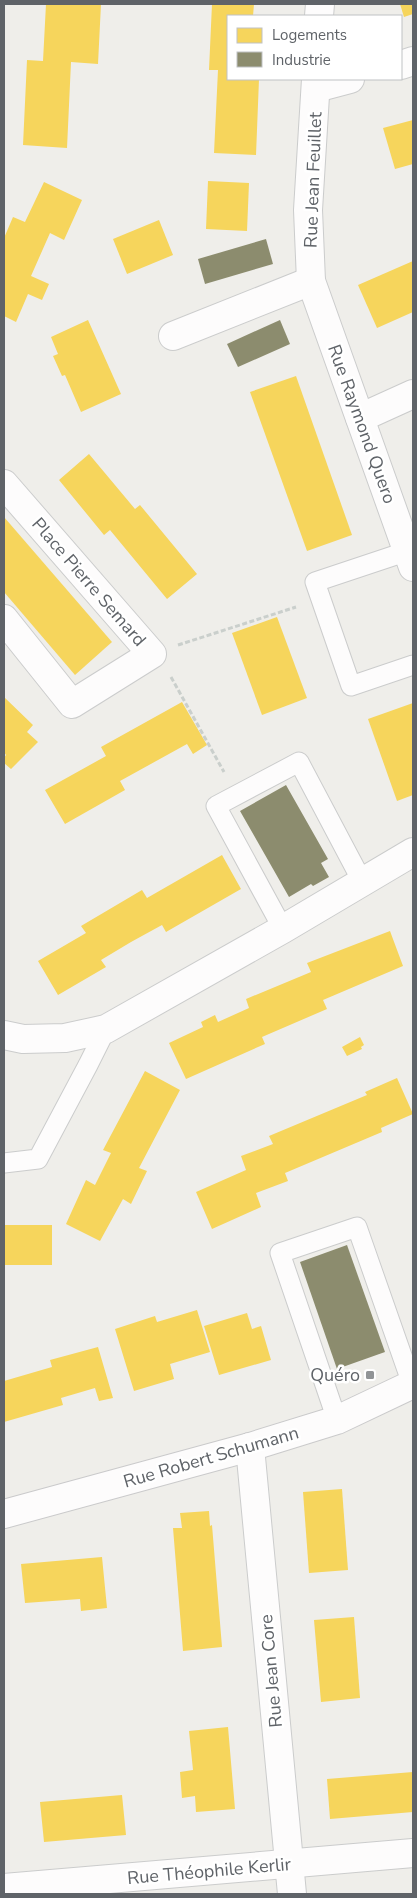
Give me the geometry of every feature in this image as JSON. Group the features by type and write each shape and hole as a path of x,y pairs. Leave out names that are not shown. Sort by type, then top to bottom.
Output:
{"street":[{"path":"316,84 343,80"},
{"name":"Rue Jean Feuillet","path":"311,281 308,210 316,84"},
{"path":"173,336 311,281"},
{"name":"Rue Raymond Quero","path":"311,281 410,559"},
{"path":"360,418 413,394"},
{"name":"Place Pierre Semard","path":"4,484 152,654 72,704 4,619"},
{"path":"4,1035 23,1039 64,1038 106,1029 283,930 413,852"},
{"name":"Rue Robert Schumann","path":"4,1514 250,1447 338,1420 413,1384"},
{"name":"Rue Jean Core","path":"250,1447 292,1894"},
{"name":"Rue Théophile Kerlir","path":"4,1888 413,1853"}],"lane":[{"path":"410,559 315,582 351,686 413,665"},
{"path":"283,930 216,806 299,762 363,883"},
{"path":"4,1162 38,1160 106,1029"},
{"path":"338,1420 280,1253 357,1226 413,1384"}],"path":[{"path":"236,795 166,668 152,654 320,599"}],"building: Logements":[{"path":"46,4 101,4 98,64 71,62 67,148 23,145 27,60 43,61"},
{"path":"212,4 254,4 253,15 227,15 227,80 259,80 256,155 214,153 218,70 209,70"},
{"path":"400,4 413,4 413,14 404,17"},
{"path":"413,120 413,164 395,169 383,128"},
{"path":"208,181 249,183 247,231 206,229"},
{"path":"44,182 82,200 64,240 50,233 31,276 49,284 42,300 28,294 16,322 4,316 4,238 13,217 25,222"},
{"path":"159,220 173,255 127,274 113,239"},
{"path":"413,261 413,312 377,328 358,285"},
{"path":"88,320 121,394 81,412 65,375 62,376 53,356 58,354 51,337"},
{"path":"296,376 352,535 307,551 250,392"},
{"path":"89,454 135,509 140,505 197,574 167,599 110,530 104,535 59,480"},
{"path":"4,517 112,642 75,675 4,592"},
{"path":"277,617 307,698 262,715 232,633"},
{"path":"4,697 33,725 27,732 38,742 11,769 4,763 6,755 4,752"},
{"path":"182,702 207,745 193,754 187,744 120,781 125,790 65,824 45,790 106,756 101,747"},
{"path":"413,703 413,795 397,801 368,719"},
{"path":"222,855 241,889 166,932 162,925 131,942 101,960 106,967 58,995 38,961 86,933 81,926 142,890 147,898"},
{"path":"390,931 403,966 323,1000 327,1009 262,1037 265,1044 186,1079 169,1043 203,1027 201,1022 215,1015 218,1022 249,1008 246,999 311,972 307,963"},
{"path":"360,1037 364,1045 361,1047 362,1049 347,1056 342,1047"},
{"path":"145,1071 180,1090 139,1168 147,1171 131,1204 123,1199 100,1241 66,1224 86,1180 95,1185 111,1153 103,1150"},
{"path":"397,1078 413,1114 381,1128 382,1132 285,1173 288,1181 256,1193 261,1207 212,1229 196,1192 246,1170 241,1156 273,1144 269,1136 367,1095 365,1092"},
{"path":"4,1225 52,1225 52,1265 4,1265"},
{"path":"197,1310 210,1352 170,1364 174,1379 134,1391 115,1329 155,1316 157,1322"},
{"path":"247,1313 252,1329 261,1326 271,1360 219,1375 204,1326"},
{"path":"98,1347 113,1398 99,1401 95,1388 61,1398 63,1405 4,1422 4,1381 52,1367 50,1360"},
{"path":"342,1489 348,1570 309,1573 303,1492"},
{"path":"209,1511 210,1526 212,1525 222,1647 183,1651 173,1528 182,1528 180,1513"},
{"path":"102,1557 107,1608 81,1611 80,1599 25,1603 21,1564"},
{"path":"354,1617 360,1698 321,1702 314,1620"},
{"path":"228,1727 235,1809 196,1812 195,1796 182,1798 180,1772 193,1770 189,1731"},
{"path":"413,1772 413,1812 330,1819 327,1779"},
{"path":"122,1795 126,1835 44,1842 40,1802"}],"building: Industrie":[{"path":"266,239 273,264 205,284 198,259"},
{"path":"280,320 290,344 238,367 227,344"},
{"path":"286,785 328,859 321,863 329,877 313,886 311,884 289,897 240,811"},
{"path":"347,1245 385,1352 337,1369 300,1262"}],"place":[{"name":"Quéro","path":"370,1375"}]}
